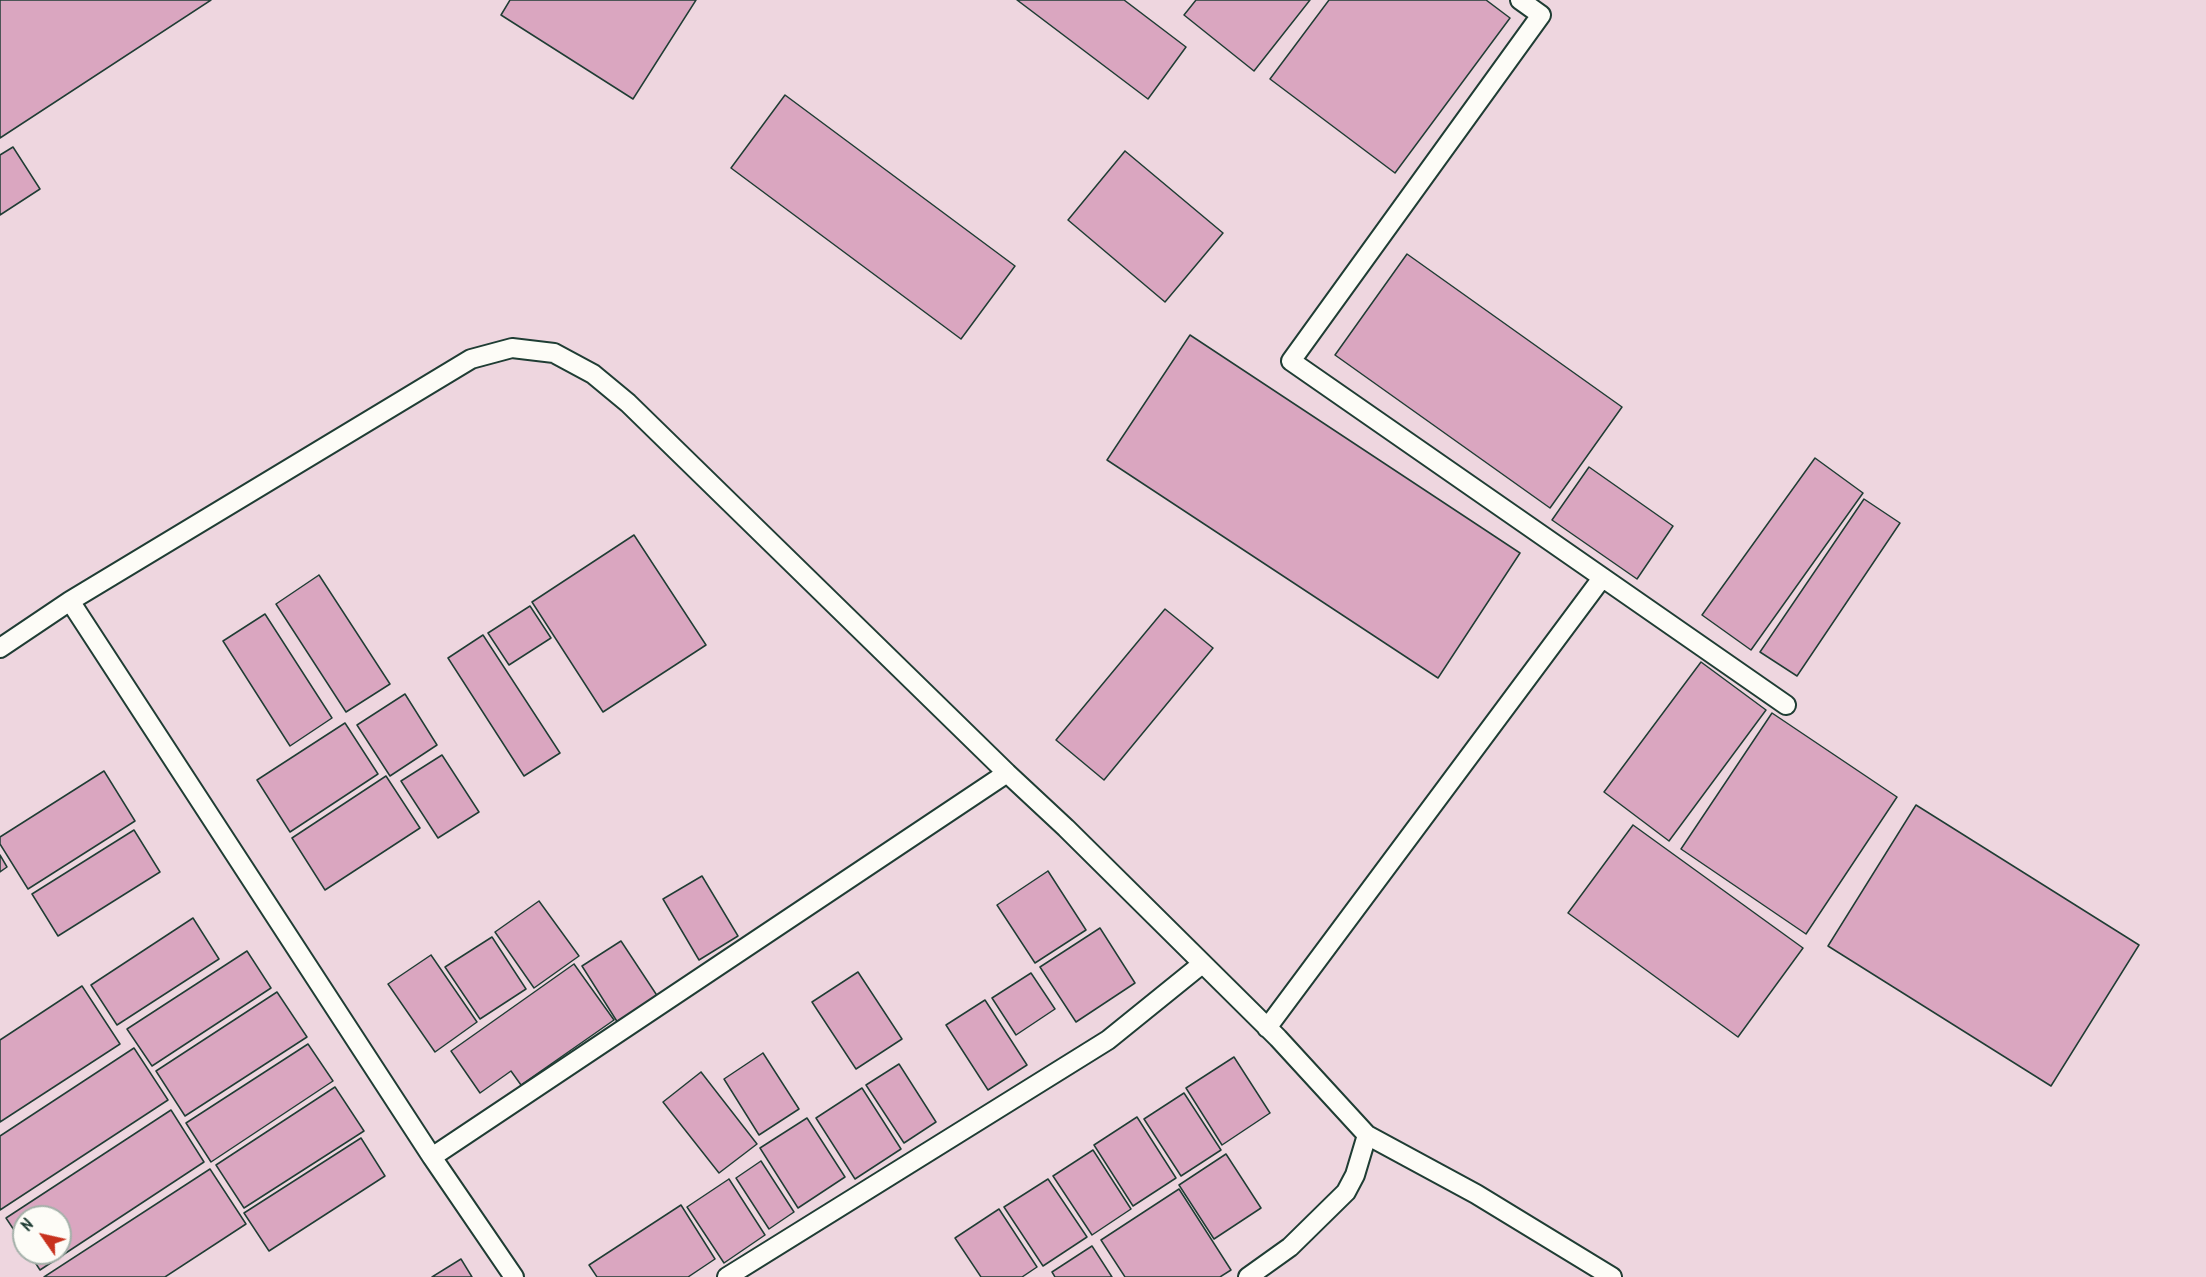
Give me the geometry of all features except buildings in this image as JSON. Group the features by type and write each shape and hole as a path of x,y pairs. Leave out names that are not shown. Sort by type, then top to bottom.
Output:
{"lane":[{"path":"1520,0 1541,15 1291,361 1786,705"},
{"path":"0,648 70,601 471,359 512,348 554,353 593,374 628,403 1066,828 1267,1028 1367,1135 1476,1194 1612,1277"},
{"path":"1267,1028 1602,578"},
{"path":"70,601 432,1157 514,1277"},
{"path":"432,1157 1007,773"},
{"path":"727,1277 1107,1040 1202,964"},
{"path":"1248,1277 1290,1247 1346,1192 1356,1175 1367,1135"}],"shaded area":[{"path":"0,0 2206,0 2206,1277 0,1277"}]}
